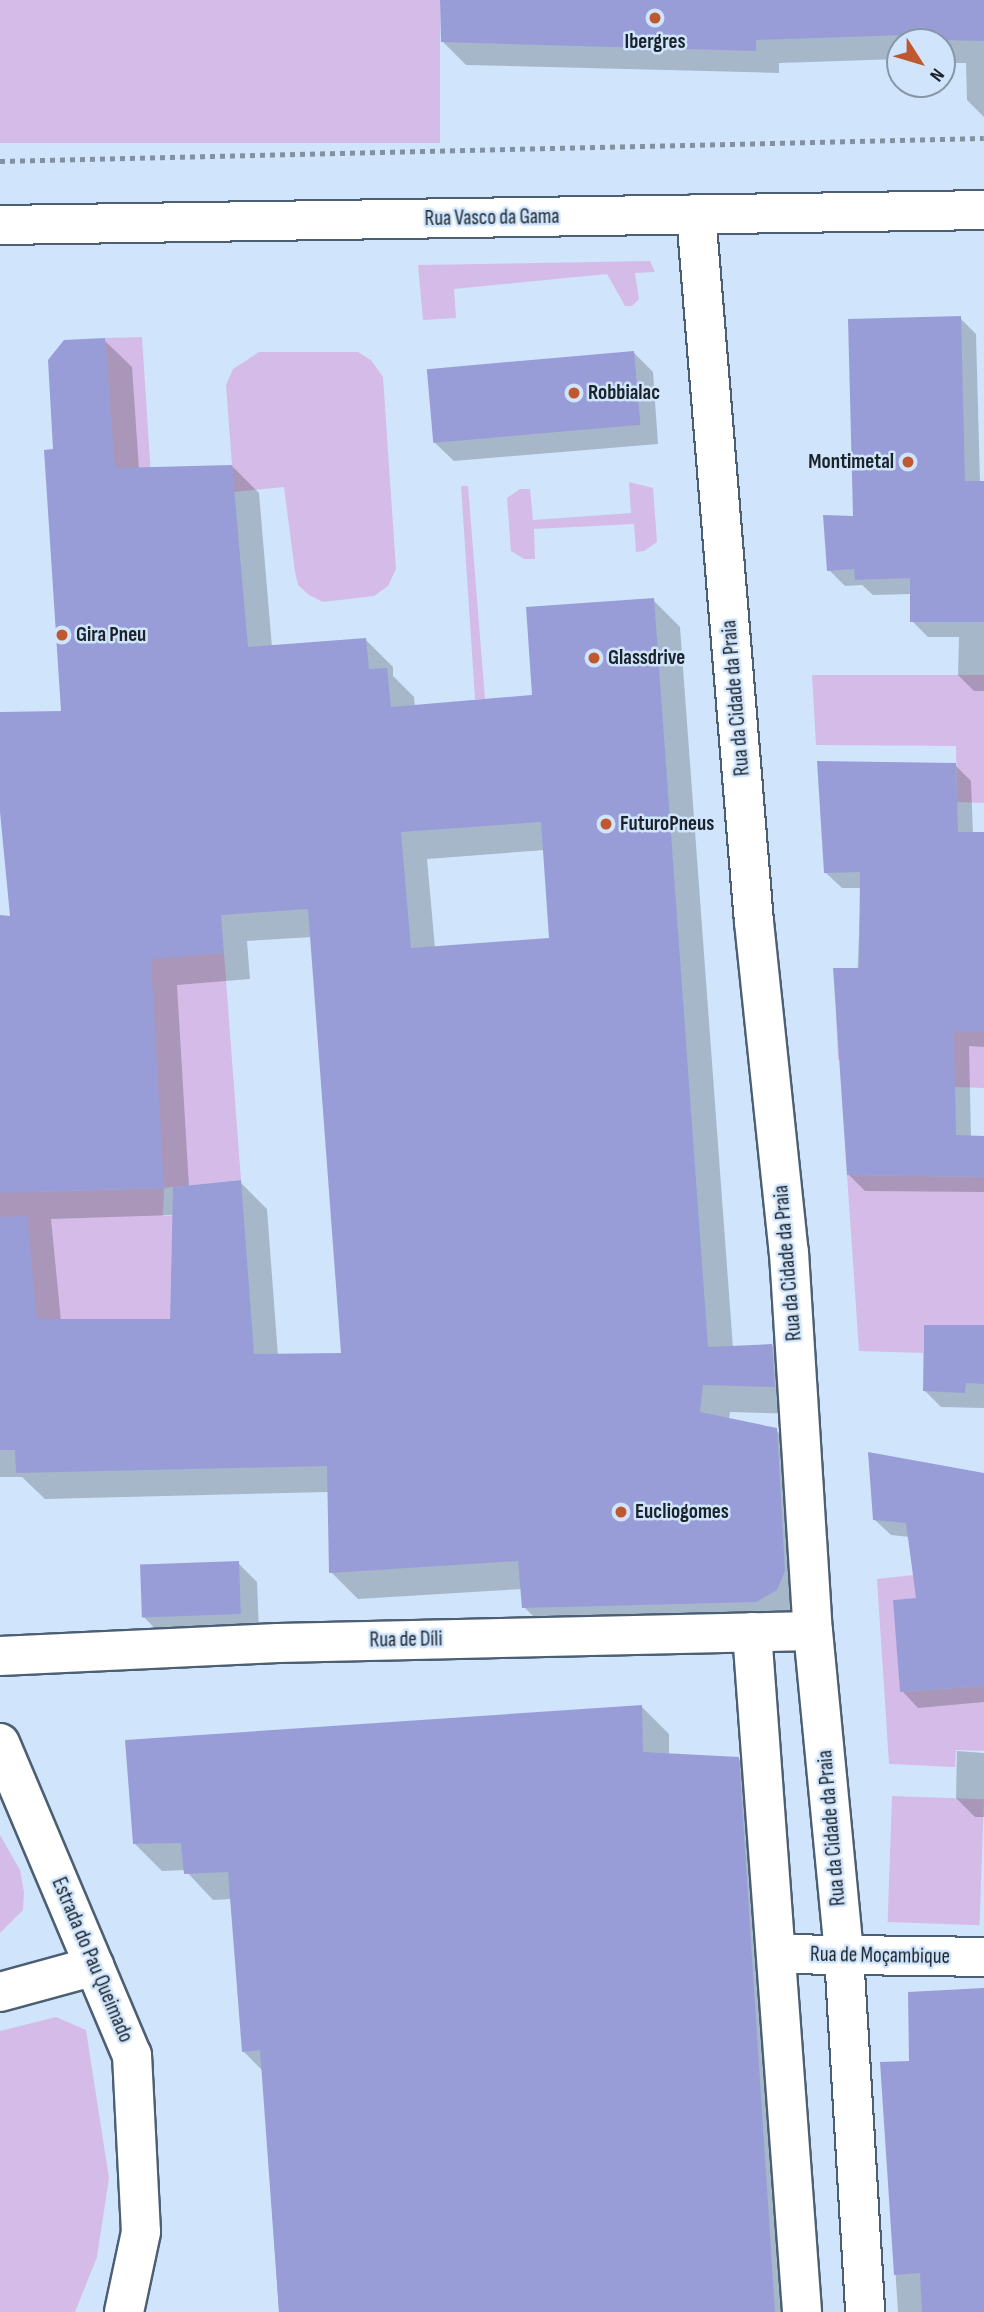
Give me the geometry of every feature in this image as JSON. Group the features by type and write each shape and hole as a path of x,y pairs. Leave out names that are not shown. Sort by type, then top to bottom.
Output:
{"street":[{"name":"Rua Vasco da Gama","path":"0,225 984,210"},
{"name":"Rua da Cidade da Praia","path":"696,214 754,922 789,1253 813,1631 844,1955 865,2312"},
{"name":"Rua de Díli","path":"0,1656 278,1643 813,1631"},
{"path":"752,1632 802,2312"},
{"name":"Estrada do Pau Queimado","path":"0,1743 132,2055 141,2232 124,2312"},
{"name":"Rua de Moçambique","path":"776,1954 984,1958"},
{"path":"0,1992 94,1966"}],"path":[{"path":"0,161 984,138"}],"shaded area":[{"path":"0,0 440,0 440,143 0,143"},
{"path":"650,261 655,272 635,273 639,299 632,306 625,306 607,274 454,289 456,318 423,320 418,265"},
{"path":"142,337 182,956 224,953 241,1180 164,1188 163,1216 207,1215 172,1235 170,1319 37,1319 0,1244 0,1186 31,1192 163,1188 105,338"},
{"path":"259,352 358,352 371,360 383,377 396,569 388,586 374,596 323,602 309,595 298,585 284,487 234,492 226,385 233,369"},
{"path":"629,482 653,488 657,542 644,551 636,552 634,524 534,529 535,559 524,559 511,551 507,498 520,489 530,489 533,520 631,513"},
{"path":"461,486 468,486 485,699 475,699"},
{"path":"812,675 984,675 984,803 957,802 956,746 816,745"},
{"path":"836,1014 970,1017 984,1032 984,1088 955,1087 954,1063 838,1060"},
{"path":"847,1175 984,1177 984,1325 924,1325 923,1353 859,1351"},
{"path":"913,1575 984,1593 894,1600 900,1692 984,1686 984,1751 956,1750 955,1767 889,1764 877,1579"},
{"path":"892,1796 984,1799 980,1925 888,1922"},
{"path":"0,1835 20,1870 24,1892 23,1910 0,1933"},
{"path":"56,2017 86,2030 109,2178 97,2257 75,2312 0,2312 0,2031"}],"building":[{"name":"Ibergres","path":"440,0 984,0 984,41 956,40 956,28 886,28 886,36 756,40 756,51 441,42"},
{"name":"Montimetal","path":"961,316 965,481 984,481 984,622 910,622 910,578 855,580 854,569 827,571 823,515 853,516 848,319"},
{"path":"105,338 115,468 232,465 248,647 366,638 369,669 387,668 391,707 532,695 526,607 654,598 708,1347 772,1344 775,1387 703,1385 700,1412 777,1428 785,1571 777,1590 756,1602 522,1608 518,1561 329,1573 327,1466 16,1473 15,1450 0,1450 0,1217 27,1216 37,1319 170,1319 173,1187 241,1180 254,1354 341,1353 308,909 221,915 224,953 151,959 164,1188 0,1193 0,915 10,916 0,812 0,712 61,711 44,450 53,449 48,360 64,340","holes":["541,822 549,938 411,948 401,832"]},
{"name":"Robbialac","path":"634,351 640,425 433,443 427,369"},
{"path":"817,761 956,763 958,832 984,832 984,1032 954,1031 956,1135 984,1136 984,1177 847,1175 833,968 859,968 860,872 824,873"},
{"path":"924,1325 984,1325 984,1384 966,1383 965,1393 923,1391"},
{"path":"868,1452 984,1473 984,1686 900,1692 893,1600 916,1598 906,1523 873,1520"},
{"path":"239,1561 241,1614 142,1617 140,1564"},
{"path":"642,1705 643,1752 739,1757 775,2312 279,2312 260,2050 242,2052 228,1872 184,1874 181,1843 133,1844 125,1740"},
{"path":"984,1988 984,2312 922,2312 920,2273 894,2275 880,2062 909,2061 908,1992"}],"place":[{"name":"Ibergres","path":"655,18"},
{"name":"Robbialac","path":"574,393"},
{"name":"Montimetal","path":"908,462"},
{"name":"Gira Pneu","path":"62,635"},
{"name":"Glassdrive","path":"594,658"},
{"name":"FuturoPneus","path":"606,824"},
{"name":"Eucliogomes","path":"621,1512"}]}
